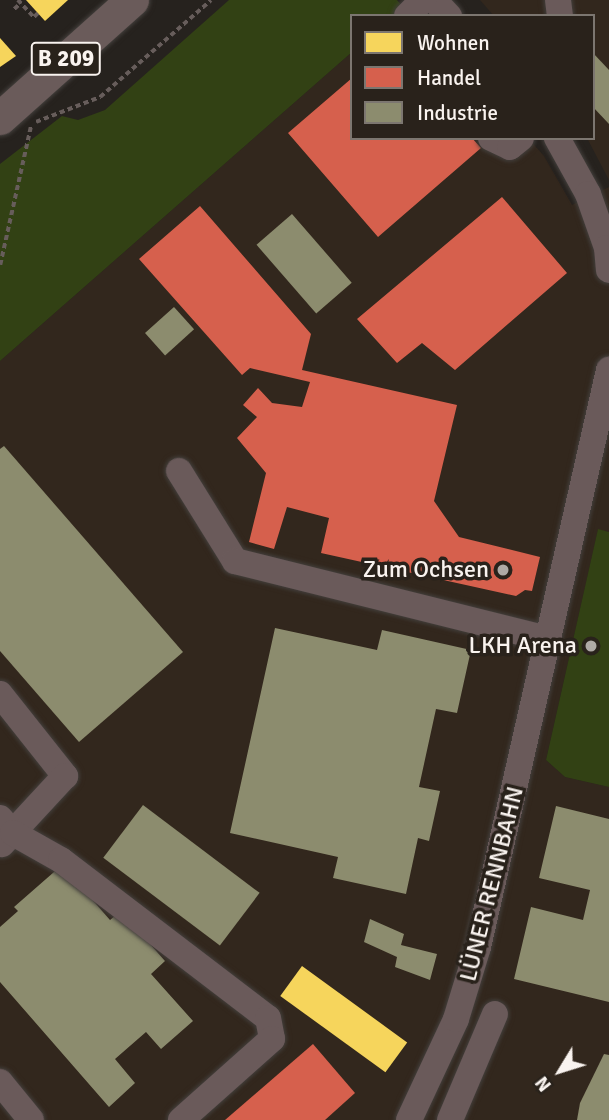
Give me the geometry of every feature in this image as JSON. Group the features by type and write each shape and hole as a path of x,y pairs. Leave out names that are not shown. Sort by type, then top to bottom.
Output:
{"main road":[{"name":"B 209","path":"17,125 132,0"}],"street":[{"path":"409,14 423,0"},
{"path":"434,0 447,14"},
{"path":"495,140 510,147 519,140"},
{"path":"558,140 588,194 607,248 609,270"},
{"name":"LÜNER RENNBAHN","path":"414,1119 456,1020 478,947 609,370"},
{"path":"179,471 235,561 547,639"},
{"path":"0,694 65,776 4,832 61,860 268,1018 272,1039 181,1120"},
{"path":"450,1120 495,1014"},
{"path":"0,1082 31,1120"}],"path":[{"path":"0,265 17,125 100,97 211,0"},
{"path":"14,9 19,2 34,17 38,13"}],"shaded area":[{"path":"480,0 609,0 609,180 588,140 595,140 595,14 492,14"},
{"path":"350,54 350,140 530,140 544,156 572,205 609,187 609,532 598,530 546,760 565,777 609,787 609,1120 0,1120 0,361"}],"green space":[{"path":"229,0 397,0 403,7 395,14 350,14 350,54 0,361 0,164 62,116 78,120 105,110"},
{"name":"LKH Arena","path":"598,529 609,532 609,787 565,777 546,760"}],"building: Wohnen":[{"path":"26,0 68,0 45,21"},
{"path":"0,38 16,56 0,67"},
{"path":"302,966 407,1042 385,1072 280,996"}],"building: Handel":[{"path":"350,80 350,140 474,140 481,148 378,237 288,133"},
{"path":"502,197 567,273 455,370 422,343 397,363 357,319"},
{"path":"200,206 311,334 302,370 457,405 434,501 459,537 540,557 532,591 525,590 516,596 321,553 329,518 287,507 274,549 249,542 266,473 237,438 257,417 243,405 258,388 272,403 302,407 310,382 250,368 242,375 139,259"},
{"path":"313,1044 355,1093 325,1120 225,1120"}],"building: Industrie":[{"path":"595,55 609,70 609,124 595,109"},
{"path":"292,214 352,283 316,314 257,245"},
{"path":"174,307 194,329 165,355 145,333"},
{"path":"4,446 183,652 79,742 0,651 0,449"},
{"path":"275,628 377,650 382,630 471,650 457,713 436,709 419,787 440,791 429,841 418,838 406,894 333,878 338,857 230,833"},
{"path":"143,805 260,893 220,946 103,858"},
{"path":"556,806 609,819 609,1002 514,979 531,907 583,920 590,890 539,878"},
{"path":"62,865 110,920 121,911 165,961 151,974 193,1021 161,1049 146,1032 115,1059 135,1083 109,1107 0,982 0,927 18,911 14,907"},
{"path":"370,919 404,934 401,945 437,954 430,980 395,967 397,957 364,942"},
{"path":"604,1054 609,1055 609,1120 577,1120 580,1103"}],"place":[{"name":"Zum Ochsen","path":"503,570"},
{"name":"LKH Arena","path":"591,646"}]}
